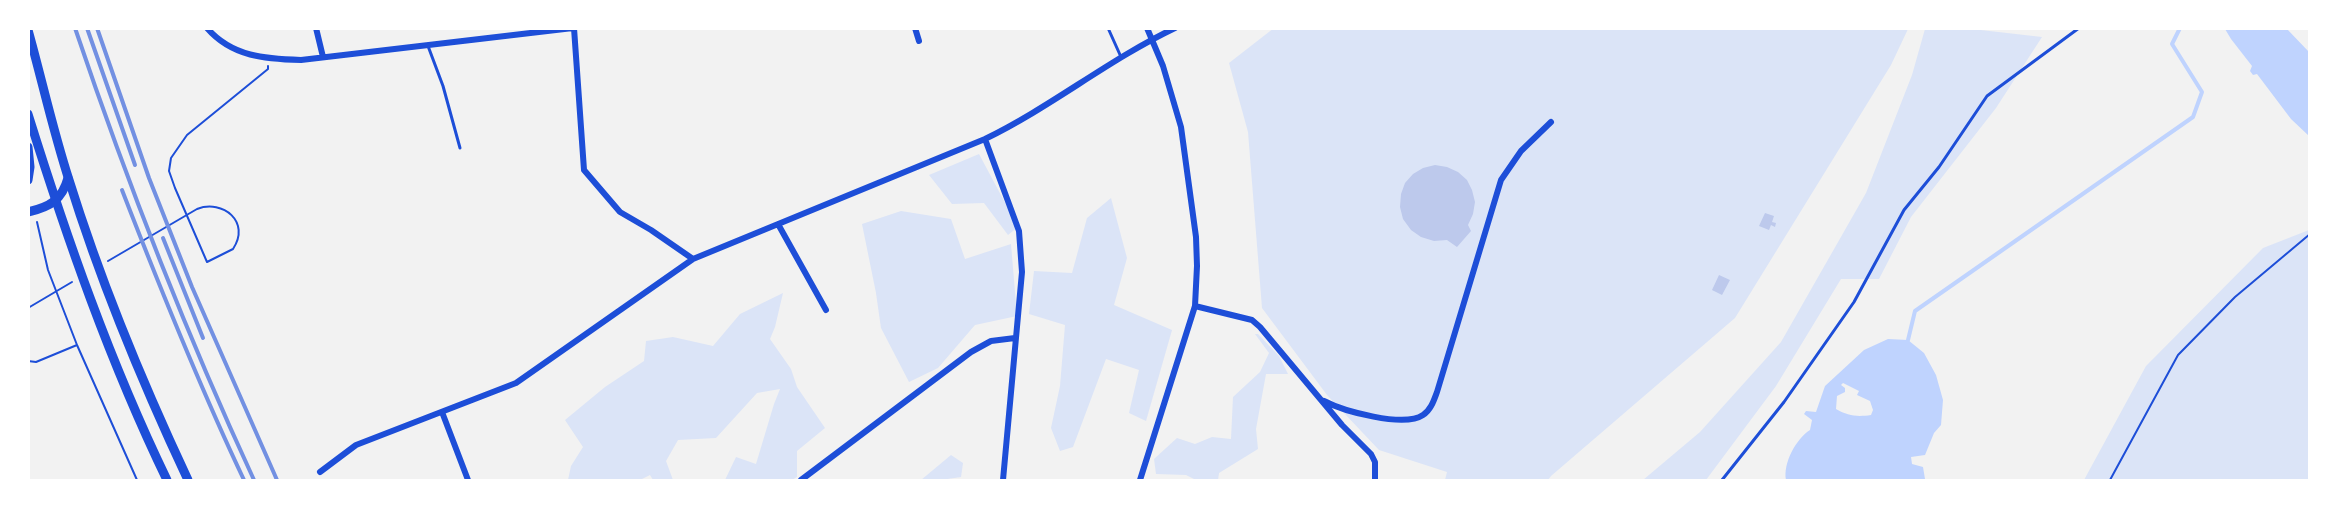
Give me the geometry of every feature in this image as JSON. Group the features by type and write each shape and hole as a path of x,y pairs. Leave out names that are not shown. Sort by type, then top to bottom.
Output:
{"main road":[{"path":"28,30 68,178 121,329 146,391 188,480"},
{"path":"28,114 55,201 95,314 167,480"},
{"path":"28,147 30,167 28,180"},
{"path":"28,212 55,201 61,196 68,178"}],"street":[{"path":"207,28 217,39 233,50 269,58 301,60 573,28 584,170 620,212 693,259"},
{"path":"316,28 323,57"},
{"path":"915,28 919,41"},
{"path":"1140,480 1195,306 1197,266 1196,237 1181,127 1162,66 1147,28"},
{"path":"320,472 356,445 516,383 693,259 985,139 1022,121 1122,57 1174,28"},
{"path":"1324,401 1340,410 1403,420 1421,417 1428,411 1437,392 1501,180 1521,151 1551,122"},
{"path":"985,139 1021,240 1022,272 1003,480"},
{"path":"778,224 826,310"},
{"path":"1195,306 1252,320 1260,327 1342,425 1371,454 1376,462 1375,480"},
{"path":"801,480 971,352 991,340 1015,338"},
{"path":"442,412 468,480"}],"lane":[{"path":"1108,28 1122,57"},
{"path":"1722,480 1784,402 1854,302 1904,210 1939,167 1987,96 2079,28"},
{"path":"428,46 443,86 460,148"}],"path":[{"path":"106,262 197,209 204,206 219,208 234,218 239,235 233,249 207,262 175,188 170,171 171,158 187,135 268,69 269,58"},
{"path":"39,226 40,241 56,291 136,480"},
{"path":"2110,480 2178,355 2235,297 2310,234"},
{"path":"28,308 76,279"},
{"path":"28,361 36,362 77,345"}],"shaded area":[{"path":"1274,28 1908,29 1891,65 1735,318 1548,480 1445,480 1447,472 1379,450 1327,395 1262,308 1248,132 1229,63"},
{"path":"1925,29 1972,29 2042,37 1996,108 1911,217 1879,279 1841,279 1776,386 1706,480 1643,480 1700,432 1781,342 1866,193 1912,75"},
{"path":"979,154 1018,227 1008,235 984,203 952,204 929,175"},
{"path":"1111,198 1127,258 1114,305 1172,330 1146,421 1129,413 1139,370 1106,359 1073,447 1060,451 1051,428 1060,386 1065,325 1029,314 1034,271 1072,273 1087,218"},
{"path":"901,211 951,219 965,259 1011,244 1017,316 975,325 938,368 909,382 881,328 862,224"},
{"path":"2309,230 2309,480 2084,480 2146,366 2263,248"},
{"path":"783,293 770,339 791,369 797,387 825,428 797,451 797,477 792,480 725,480 736,457 756,464 780,389 757,393 716,438 678,440 666,461 673,480 653,480 650,475 640,480 568,480 571,466 583,447 565,420 605,387 644,361 646,341 673,337 713,346 740,314"},
{"path":"1255,334 1258,334 1279,356 1288,374 1266,374 1256,429 1258,449 1219,473 1218,480 1196,480 1186,475 1156,474 1154,459 1177,438 1195,444 1212,437 1231,439 1233,397 1260,372 1269,353"},
{"path":"951,455 963,463 961,477 921,480"}],"water":[{"path":"2225,29 2287,29 2309,52 2309,136 2291,119 2257,74 2253,75 2250,71 2252,66"},
{"path":"1888,339 1908,340 1924,353 1936,375 1943,400 1941,425 1934,433 1925,455 1911,457 1912,464 1923,467 1925,479 1786,480 1787,466 1792,452 1800,439 1810,430 1812,420 1804,414 1806,411 1816,412 1825,386 1864,350","holes":["1843,383 1859,391 1857,395 1870,401 1873,410 1871,415 1853,415 1836,409 1837,396 1845,392 1845,388 1841,385"]}],"building":[{"path":"1435,165 1458,172 1467,180 1472,190 1475,202 1468,225 1471,231 1457,247 1447,240 1434,241 1421,237 1411,230 1403,219 1400,207 1405,183 1423,168"},
{"path":"1765,213 1774,216 1772,222 1776,223 1775,227 1771,225 1769,230 1759,226"},
{"path":"1719,275 1730,280 1722,295 1712,290"}],"waterway":[{"path":"1908,340 1915,311 2193,117 2202,92 2172,44 2180,28"}],"railway":[{"path":"75,28 158,257 254,480"},
{"path":"87,28 135,165"},
{"path":"97,28 149,178 192,287 277,480"},
{"path":"122,190 180,336 244,480"},
{"path":"163,238 203,338"}]}
